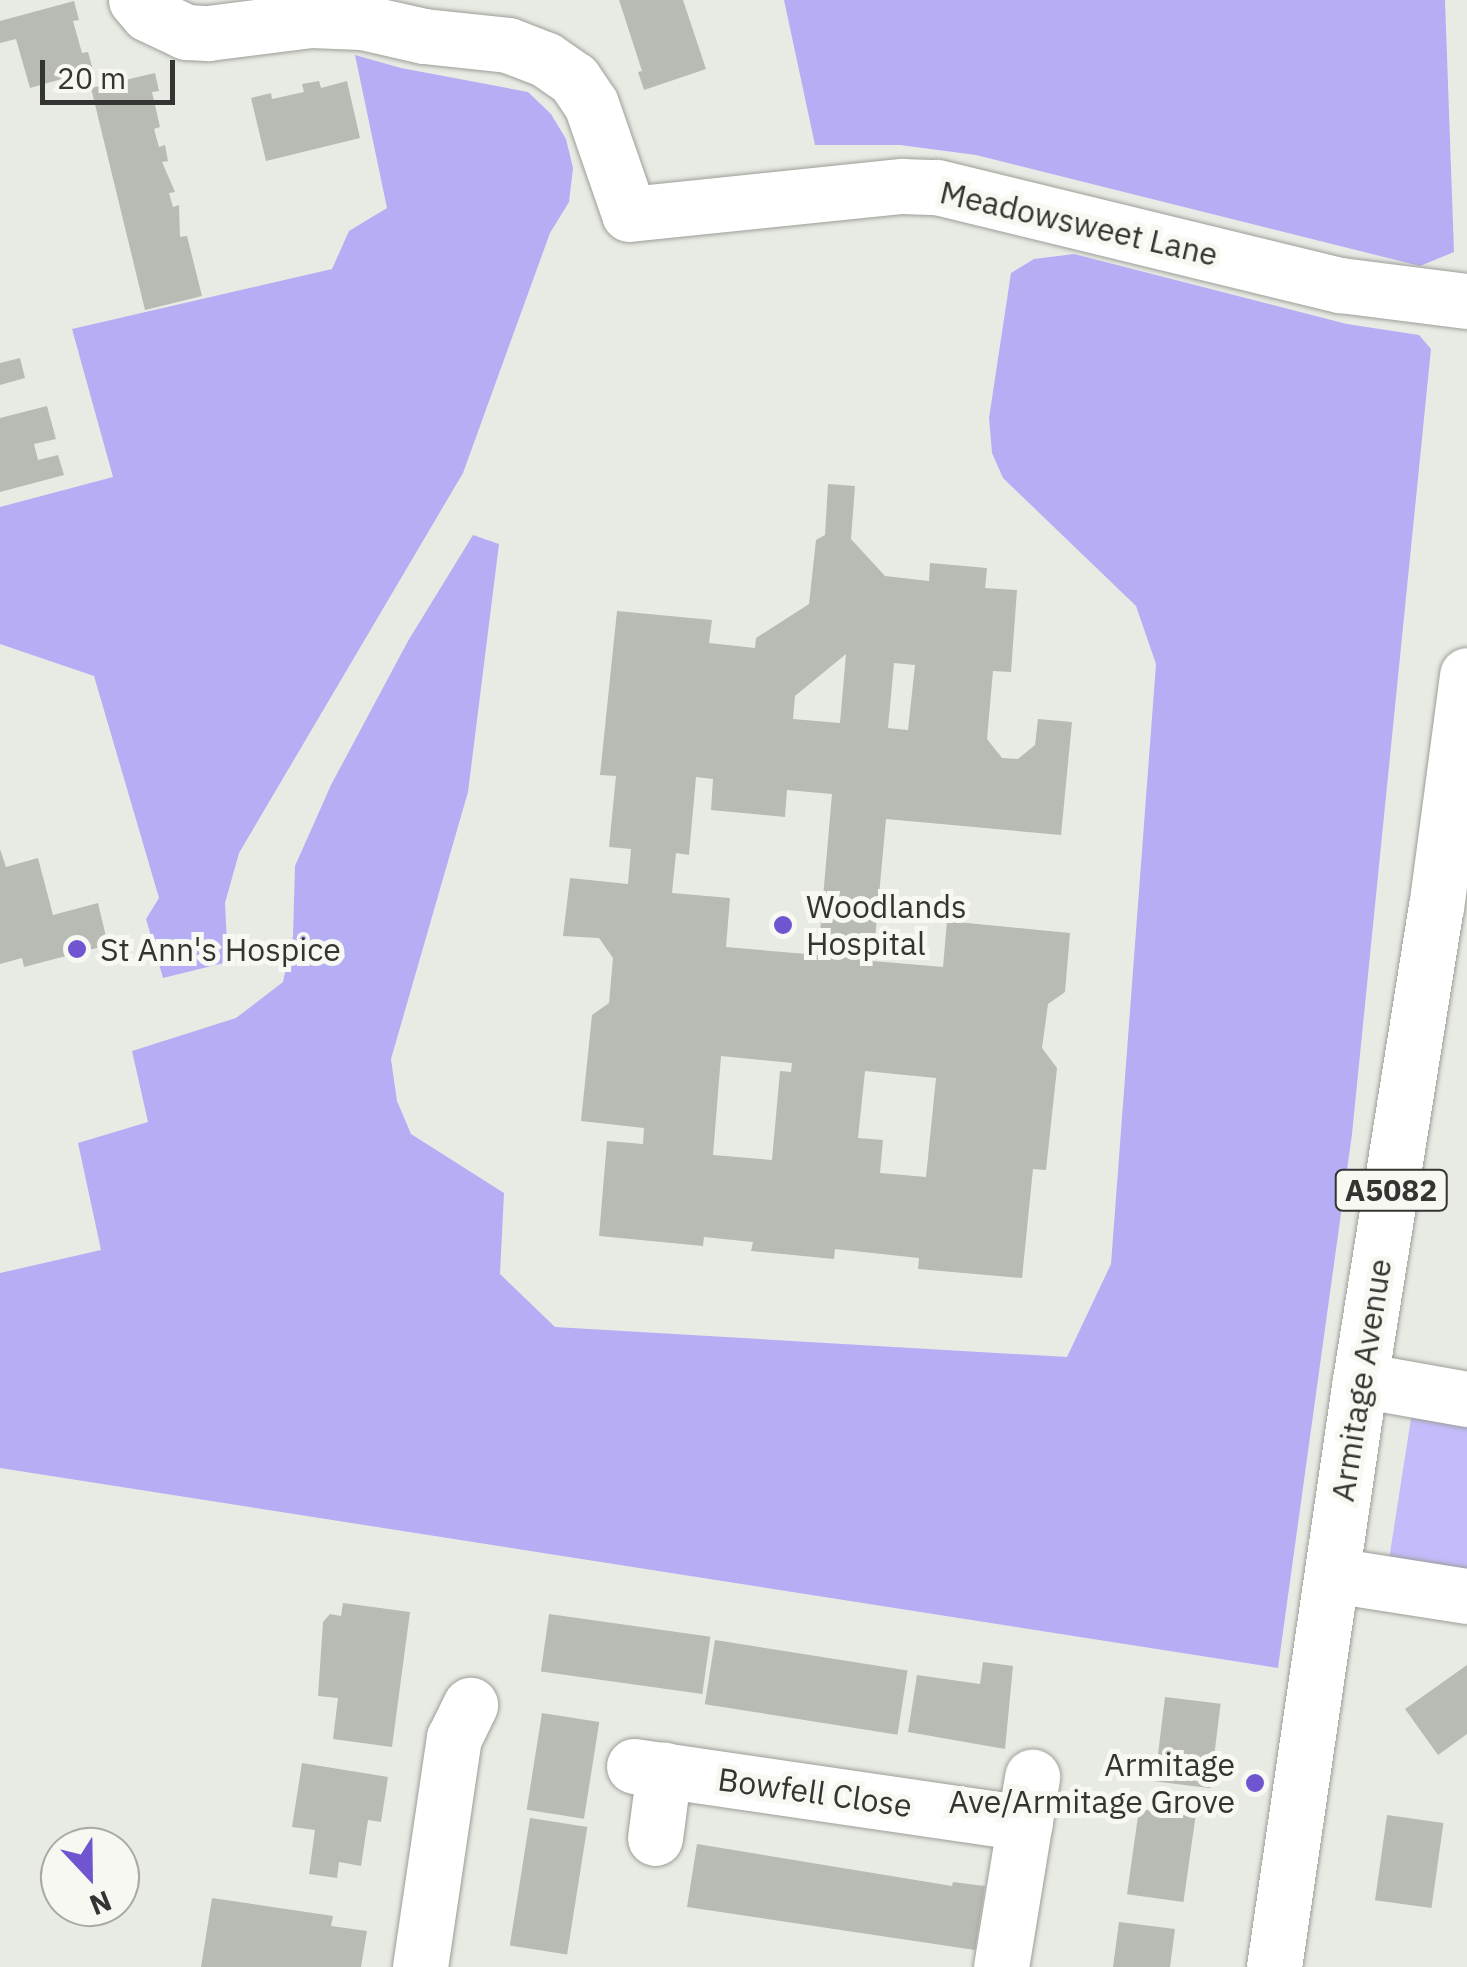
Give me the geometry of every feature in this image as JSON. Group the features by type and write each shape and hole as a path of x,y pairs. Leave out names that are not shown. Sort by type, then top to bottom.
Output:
{"street":[{"path":"136,0 148,14 186,32 208,34 310,20 362,22 436,38 512,22"},
{"name":"Meadowsweet Lane","path":"512,22 544,60 574,79 592,104 628,214 902,186 937,188 1340,285 1467,301"},
{"name":"Armitage Avenue","path":"1274,1967 1360,1380 1436,908 1467,675"},
{"path":"1360,1380 1467,1399"},
{"path":"1332,1575 1467,1596"},
{"path":"420,1967 454,1738 470,1706"},
{"name":"Bowfell Close","path":"655,1838 649,1768 1028,1800 1002,1967"}],"shaded area":[{"path":"784,0 1445,0 1454,252 1420,266 976,155 900,145 815,145"},
{"path":"355,55 401,68 528,92 551,114 566,139 573,168 569,202 550,233 463,473 239,853 225,903 228,962 163,978 146,919 159,898 94,676 0,644 0,507 113,477 72,329 332,269 349,231 387,208"},
{"path":"1074,254 1347,324 1419,335 1431,349 1352,1134 1278,1668 0,1468 0,1273 101,1250 78,1143 148,1122 132,1051 236,1018 283,982 293,936 295,866 331,785 408,641 473,535 499,544 468,792 391,1059 397,1101 411,1134 504,1193 500,1274 555,1327 1067,1357 1111,1264 1156,664 1136,606 1003,478 992,453 989,418 1011,273 1034,259"},
{"path":"1412,1412 1467,1421 1467,1579 1388,1566"}],"building":[{"path":"619,0 683,0 706,69 644,90 638,72 642,71"},
{"path":"74,1 79,20 73,21 82,53 88,52 93,70 30,88 16,39 0,43 0,21"},
{"path":"155,73 159,91 152,92 160,127 154,129 159,147 165,145 168,161 162,162 175,192 169,193 173,207 179,205 180,237 187,236 202,296 145,310 91,88"},
{"path":"319,81 321,88 347,81 360,138 266,161 251,98 271,93 272,99 304,92 302,84"},
{"path":"20,358 25,378 0,385 0,363"},
{"path":"47,406 56,439 34,444 38,460 58,455 64,475 0,492 0,418"},
{"path":"828,484 855,486 851,539 885,576 929,581 930,563 987,568 985,588 1017,590 1011,672 993,671 987,739 1002,758 1018,759 1035,745 1038,719 1072,722 1061,835 886,819 873,961 943,967 947,921 1070,933 1065,992 1048,1004 1042,1048 1057,1068 1046,1170 1033,1169 1022,1278 918,1269 919,1258 835,1249 834,1259 751,1251 753,1242 704,1237 703,1246 599,1236 607,1141 643,1144 644,1128 581,1121 592,1015 609,1003 613,958 599,938 563,936 570,878 628,884 631,849 609,847 616,776 600,775 617,611 712,620 709,643 755,648 756,638 809,604 816,540 825,535","holes":["846,654 840,723 793,719 795,696","894,663 915,665 908,730 888,728","696,777 713,779 711,810 785,817 787,790 832,794 818,955 726,947 730,898 672,893 676,853 689,855","721,1056 792,1063 791,1072 780,1071 772,1160 713,1155","865,1071 936,1078 926,1177 880,1173 883,1140 858,1138"]},
{"path":"0,849 6,867 38,858 53,915 98,903 108,945 24,967 22,958 0,964"},
{"path":"343,1603 410,1612 392,1747 333,1739 338,1698 318,1696 323,1622 330,1614 341,1616"},
{"path":"549,1614 710,1637 702,1694 541,1671"},
{"path":"715,1640 908,1671 897,1735 705,1704"},
{"path":"983,1662 1013,1666 1005,1749 908,1732 917,1675 980,1684"},
{"path":"1467,1665 1467,1734 1438,1755 1405,1709"},
{"path":"1165,1697 1221,1704 1210,1788 1155,1781"},
{"path":"542,1713 599,1722 584,1819 527,1810"},
{"path":"302,1763 388,1777 381,1822 368,1820 361,1866 339,1862 337,1878 309,1874 315,1830 292,1827"},
{"path":"1139,1809 1195,1817 1183,1902 1127,1894"},
{"path":"1387,1815 1443,1823 1431,1908 1375,1900"},
{"path":"530,1818 587,1827 567,1954 510,1945"},
{"path":"697,1844 952,1886 953,1882 985,1886 975,1950 687,1907"},
{"path":"212,1898 333,1916 331,1926 367,1931 361,1967 201,1967"},
{"path":"1119,1922 1175,1929 1170,1967 1113,1967"}],"place":[{"name":"Woodlands Hospital","path":"783,925"},
{"name":"St Ann's Hospice","path":"77,949"},
{"name":"Armitage Ave/Armitage Grove","path":"1255,1783"}]}
